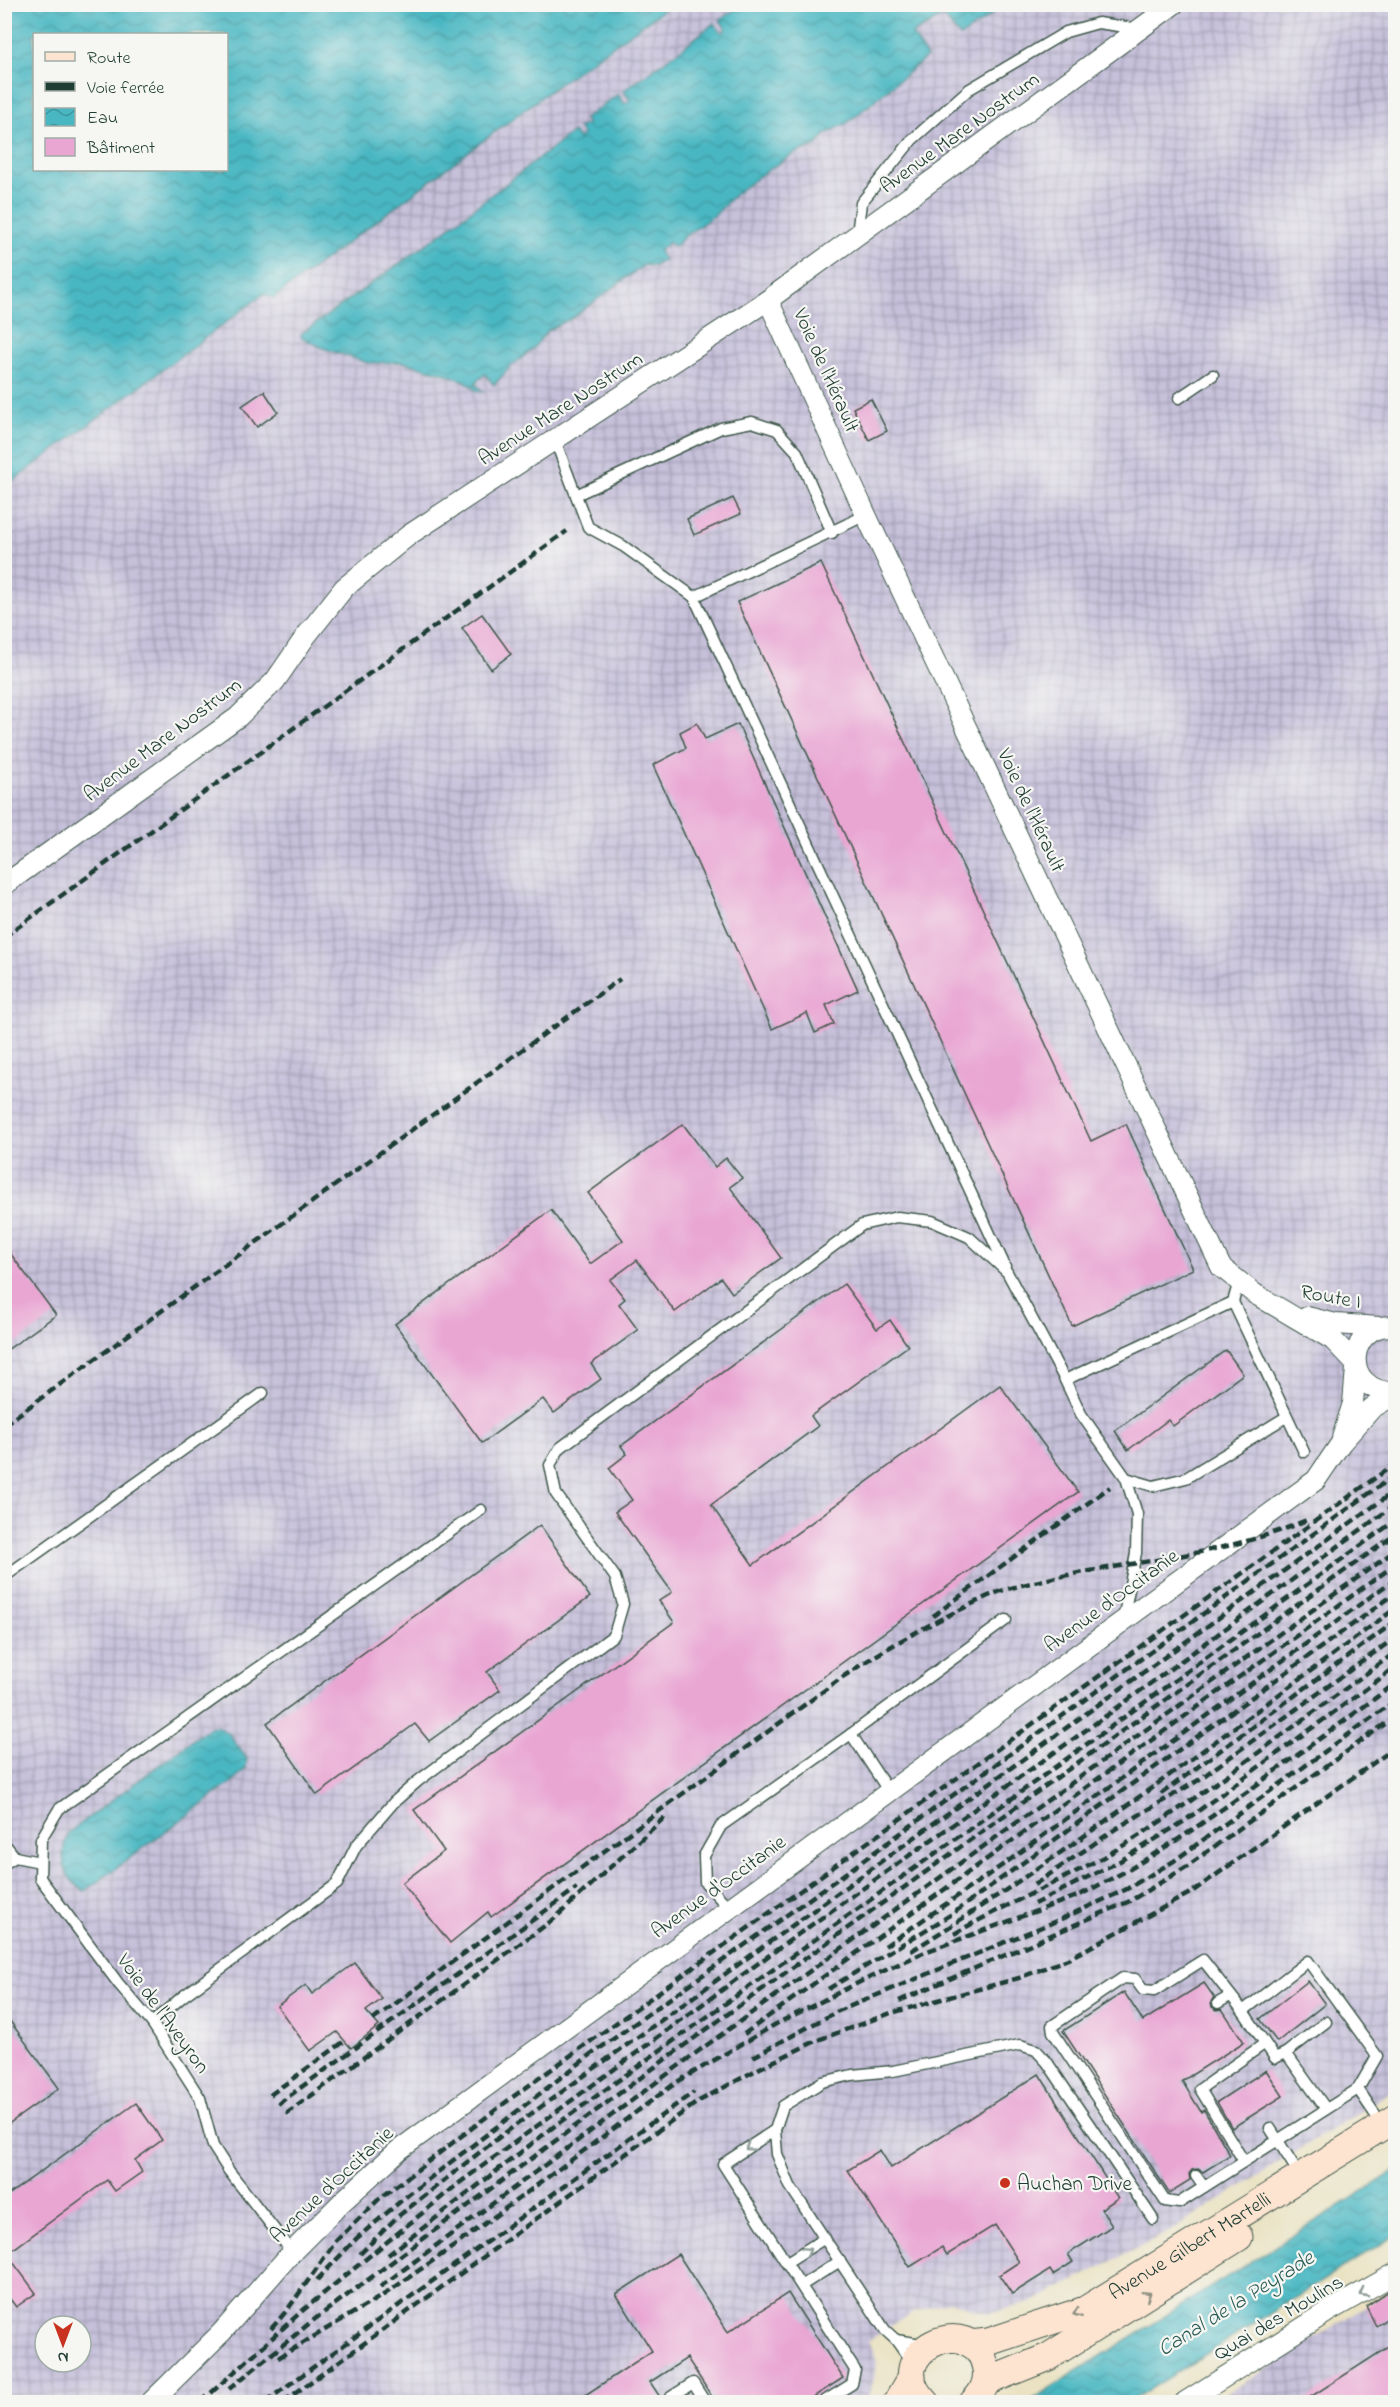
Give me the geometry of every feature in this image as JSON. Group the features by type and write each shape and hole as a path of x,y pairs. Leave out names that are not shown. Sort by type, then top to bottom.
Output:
{"main road":[{"name":"Avenue Gilbert Martelli","path":"970,2344 988,2342 1085,2310 1301,2177 1391,2127"},
{"name":"Avenue Gilbert Martelli","path":"977,2397 1048,2357 1391,2127"},
{"path":"897,2403 918,2362 938,2340 949,2338 960,2339 970,2344 984,2361 977,2397"},
{"path":"918,2362 916,2390 925,2403"}],"street":[{"name":"Avenue Mare Nostrum","path":"5,884 238,717 275,681 306,636 344,588 409,535 768,300 1174,4"},
{"name":"Voie de l'Hérault","path":"768,300 866,515 1221,1267 1255,1294 1287,1312"},
{"name":"Route I","path":"1287,1312 1336,1324 1387,1327"},
{"name":"Route I","path":"1287,1312 1333,1340 1355,1365"},
{"name":"Avenue d'Occitanie","path":"1341,1443 1353,1402 1357,1348 1366,1335 1387,1327"},
{"name":"Avenue d'Occitanie","path":"1355,1365 1365,1383 1380,1392 1395,1393"},
{"name":"Avenue d'Occitanie","path":"152,2403 222,2332 292,2252 399,2150 1316,1480 1341,1443 1372,1408 1395,1393"},
{"name":"Quai des Moulins","path":"1185,2403 1329,2311 1395,2273"}],"lane":[{"path":"857,235 861,203 912,140 968,90 1066,32 1098,23 1141,29"},
{"path":"1179,398 1213,375"},
{"path":"576,495 721,428 752,422 777,430 797,452 832,533"},
{"path":"555,440 588,526 623,546 694,597 1007,1272 1081,1414 1126,1478 1137,1514 1136,1553 1123,1621"},
{"path":"694,597 866,515"},
{"path":"152,2023 182,1997 337,1884 356,1846 394,1802 418,1781 614,1635 623,1604 615,1577 556,1494 550,1465 560,1448 862,1225 897,1217 932,1221 969,1237 1007,1272"},
{"path":"1239,1281 1233,1302 1304,1452"},
{"path":"1065,1380 1233,1302"},
{"path":"4,1577 263,1393"},
{"path":"1126,1478 1153,1486 1186,1478 1286,1417"},
{"path":"4,1843 15,1857 40,1862 41,1839 59,1809 481,1510"},
{"path":"729,1908 705,1882 704,1856 721,1826 1006,1620"},
{"path":"851,1734 889,1792"},
{"path":"4,1864 15,1857"},
{"name":"Voie de l'Aveyron","path":"40,1862 40,1878 118,1983 152,2023 200,2098 213,2146 292,2252"},
{"path":"1243,2011 1308,1961 1377,2056 1358,2089 1243,2160 1179,2203 1165,2201 1053,2032 1052,2026 1123,1978 1135,1979 1143,1990 1154,1991 1203,1960 1243,2011 1275,2058 1287,2053 1326,2022"},
{"path":"1218,2003 1230,1996"},
{"path":"1087,2002 1094,2011"},
{"path":"1243,2160 1200,2089 1264,2044"},
{"path":"918,2362 885,2330 790,2186 777,2154 775,2130 783,2106 822,2082 852,2075 892,2071 1020,2045 1036,2050 1047,2062 1153,2219"},
{"path":"1287,2053 1326,2109"},
{"path":"1358,2089 1391,2127"},
{"path":"1270,2128 1301,2177"},
{"path":"775,2130 723,2164 855,2370 852,2384 823,2403"},
{"path":"1197,2176 1204,2187"},
{"path":"787,2262 825,2238"},
{"path":"802,2285 840,2262"},
{"path":"896,2340 918,2362"},
{"path":"674,2403 671,2397 693,2383 705,2403"}],"shaded area":[{"path":"670,5 741,5 720,19 726,29 721,33 714,23 624,90 631,100 626,104 618,94 584,120 587,123 582,128 583,135 578,139 572,133 439,235 327,314 323,348 368,363 402,362 465,381 476,391 482,392 475,383 485,374 494,384 510,367 532,350 548,330 572,318 644,265 654,266 664,259 659,251 669,242 674,247 762,174 795,153 817,145 826,134 847,123 927,57 912,34 943,16 960,37 1005,5 1395,5 1395,2089 1174,2229 1031,2303 988,2313 949,2301 911,2313 868,2341 874,2351 876,2363 874,2379 867,2399 863,2402 5,2402 4,487 264,294 274,298 552,89"},
{"path":"1395,2288 1395,2402 1213,2402"}],"water":[{"path":"5,4 670,4 552,89 274,298 264,294 5,487"},
{"path":"741,5 1005,5 960,37 943,16 912,34 927,57 847,123 826,134 817,145 795,153 762,174 674,247 669,242 659,251 664,260 654,266 644,265 572,318 548,330 532,350 510,367 494,385 485,374 475,383 483,392 477,391 465,381 443,373 403,362 368,363 323,348 301,337 301,334 439,235 573,132 578,139 583,135 578,128 587,124 584,119 618,94 625,104 630,100 623,91 714,23 722,33 726,29 720,20"},
{"path":"217,1726 229,1734 247,1759 246,1768 235,1780 85,1891 77,1886 64,1866 63,1858 68,1833 210,1727"},
{"name":"Canal de la Peyrade","path":"1395,2171 1395,2235 1130,2402 1028,2402"}],"building":[{"path":"264,391 278,412 257,427 242,406"},
{"path":"871,399 887,431 869,440 853,408"},
{"path":"733,498 741,514 694,535 687,519"},
{"path":"821,563 1091,1141 1126,1124 1193,1269 1072,1326 737,602"},
{"path":"482,614 511,654 491,669 462,628"},
{"path":"697,723 705,739 738,724 858,990 826,1005 834,1024 815,1033 807,1013 772,1029 653,765 686,748 680,732"},
{"path":"683,1124 715,1167 726,1158 742,1178 730,1187 781,1258 732,1293 721,1278 675,1312 637,1260 610,1280 625,1299 619,1304 638,1330 591,1364 601,1379 554,1413 543,1399 482,1443 395,1324 551,1210 590,1264 623,1240 588,1193"},
{"path":"4,1245 56,1315 4,1352"},
{"path":"844,1284 877,1329 890,1320 908,1346 811,1416 818,1426 711,1505 753,1565 1000,1385 1078,1492 491,1917 488,1912 450,1943 402,1883 444,1851 414,1810 674,1622 659,1601 672,1592 615,1512 632,1500 609,1468 627,1454 621,1446"},
{"path":"1226,1350 1243,1374 1173,1426 1168,1420 1128,1450 1115,1431"},
{"path":"540,1525 590,1597 487,1672 500,1690 429,1741 415,1724 317,1795 267,1723"},
{"path":"355,1963 382,1999 366,2011 379,2026 351,2048 337,2032 310,2051 277,2006 306,1985 312,1994"},
{"path":"1308,1981 1325,2004 1277,2042 1260,2019"},
{"path":"1204,1983 1214,1997 1211,2002 1212,2007 1217,2010 1222,2009 1244,2042 1182,2081 1201,2112 1204,2110 1230,2155 1203,2172 1198,2169 1192,2170 1189,2174 1190,2180 1169,2193 1063,2031 1124,1992 1143,2021"},
{"path":"4,2013 59,2088 4,2127"},
{"path":"1266,2070 1283,2096 1232,2128 1217,2102"},
{"name":"Auchan Drive","path":"1039,2074 1118,2198 1101,2209 1112,2226 1068,2254 1073,2262 1053,2275 1050,2270 1012,2294 999,2275 1019,2262 995,2225 947,2255 942,2247 910,2267 848,2170 880,2150 891,2168"},
{"path":"136,2103 162,2140 135,2160 142,2172 115,2191 107,2180 7,2254 36,2293 16,2307 4,2291 4,2198"},
{"path":"678,2254 728,2332 788,2293 843,2378 804,2403 716,2403 687,2358 650,2382 664,2403 573,2403 652,2351 616,2294"},
{"path":"1395,2287 1395,2313 1376,2326 1366,2306"},
{"path":"1391,2345 1395,2354 1395,2403 1301,2403"}],"railway":[{"path":"4,937 567,531"},
{"path":"4,1425 620,979"},
{"path":"271,2329 336,2241 379,2199 510,2099 1396,1463"},
{"path":"317,2280 357,2238 408,2195 585,2059 1396,1474"},
{"path":"933,1616 1110,1487"},
{"path":"360,2254 397,2217 502,2135 1396,1490"},
{"path":"201,2402 302,2311 458,2184 779,1948 1110,1713 1396,1504"},
{"path":"373,2020 844,1676 919,1631 1004,1590 1042,1580 1196,1553 1272,1533 1309,1519"},
{"path":"388,2255 556,2125 1396,1520"},
{"path":"229,2389 311,2322 682,2047 1396,1534"},
{"path":"380,2287 700,2050 1396,1550"},
{"path":"744,2034 1396,1564"},
{"path":"885,1946 1007,1862 1396,1578"},
{"path":"828,1989 952,1914 1396,1593"},
{"path":"911,1951 1096,1828 1396,1608"},
{"path":"1161,1794 1396,1621"},
{"path":"1034,1885 1117,1828 1197,1781 1396,1637"},
{"path":"954,1934 1097,1861 1143,1833 1239,1767 1396,1652"},
{"path":"1034,1904 1120,1861 1183,1822 1396,1667"},
{"path":"278,2358 385,2294 457,2244 677,2082 776,2024 862,1981 925,1952 1080,1895 1130,1869 1185,1835 1251,1789 1396,1683"},
{"path":"753,2057 836,2012 1061,1919 1125,1890 1174,1861 1396,1700"},
{"path":"899,2001 1130,1901 1186,1867 1396,1716"},
{"path":"283,2402 699,2101 818,2040 891,2013 1019,1978 1068,1959 1192,1892 1396,1747"},
{"path":"286,2114 554,1919 666,1816"},
{"path":"278,2104 577,1888"},
{"path":"270,2095 345,2041"},
{"path":"265,2402 694,2092"}],"place":[{"name":"Auchan Drive","path":"1005,2183"}]}
